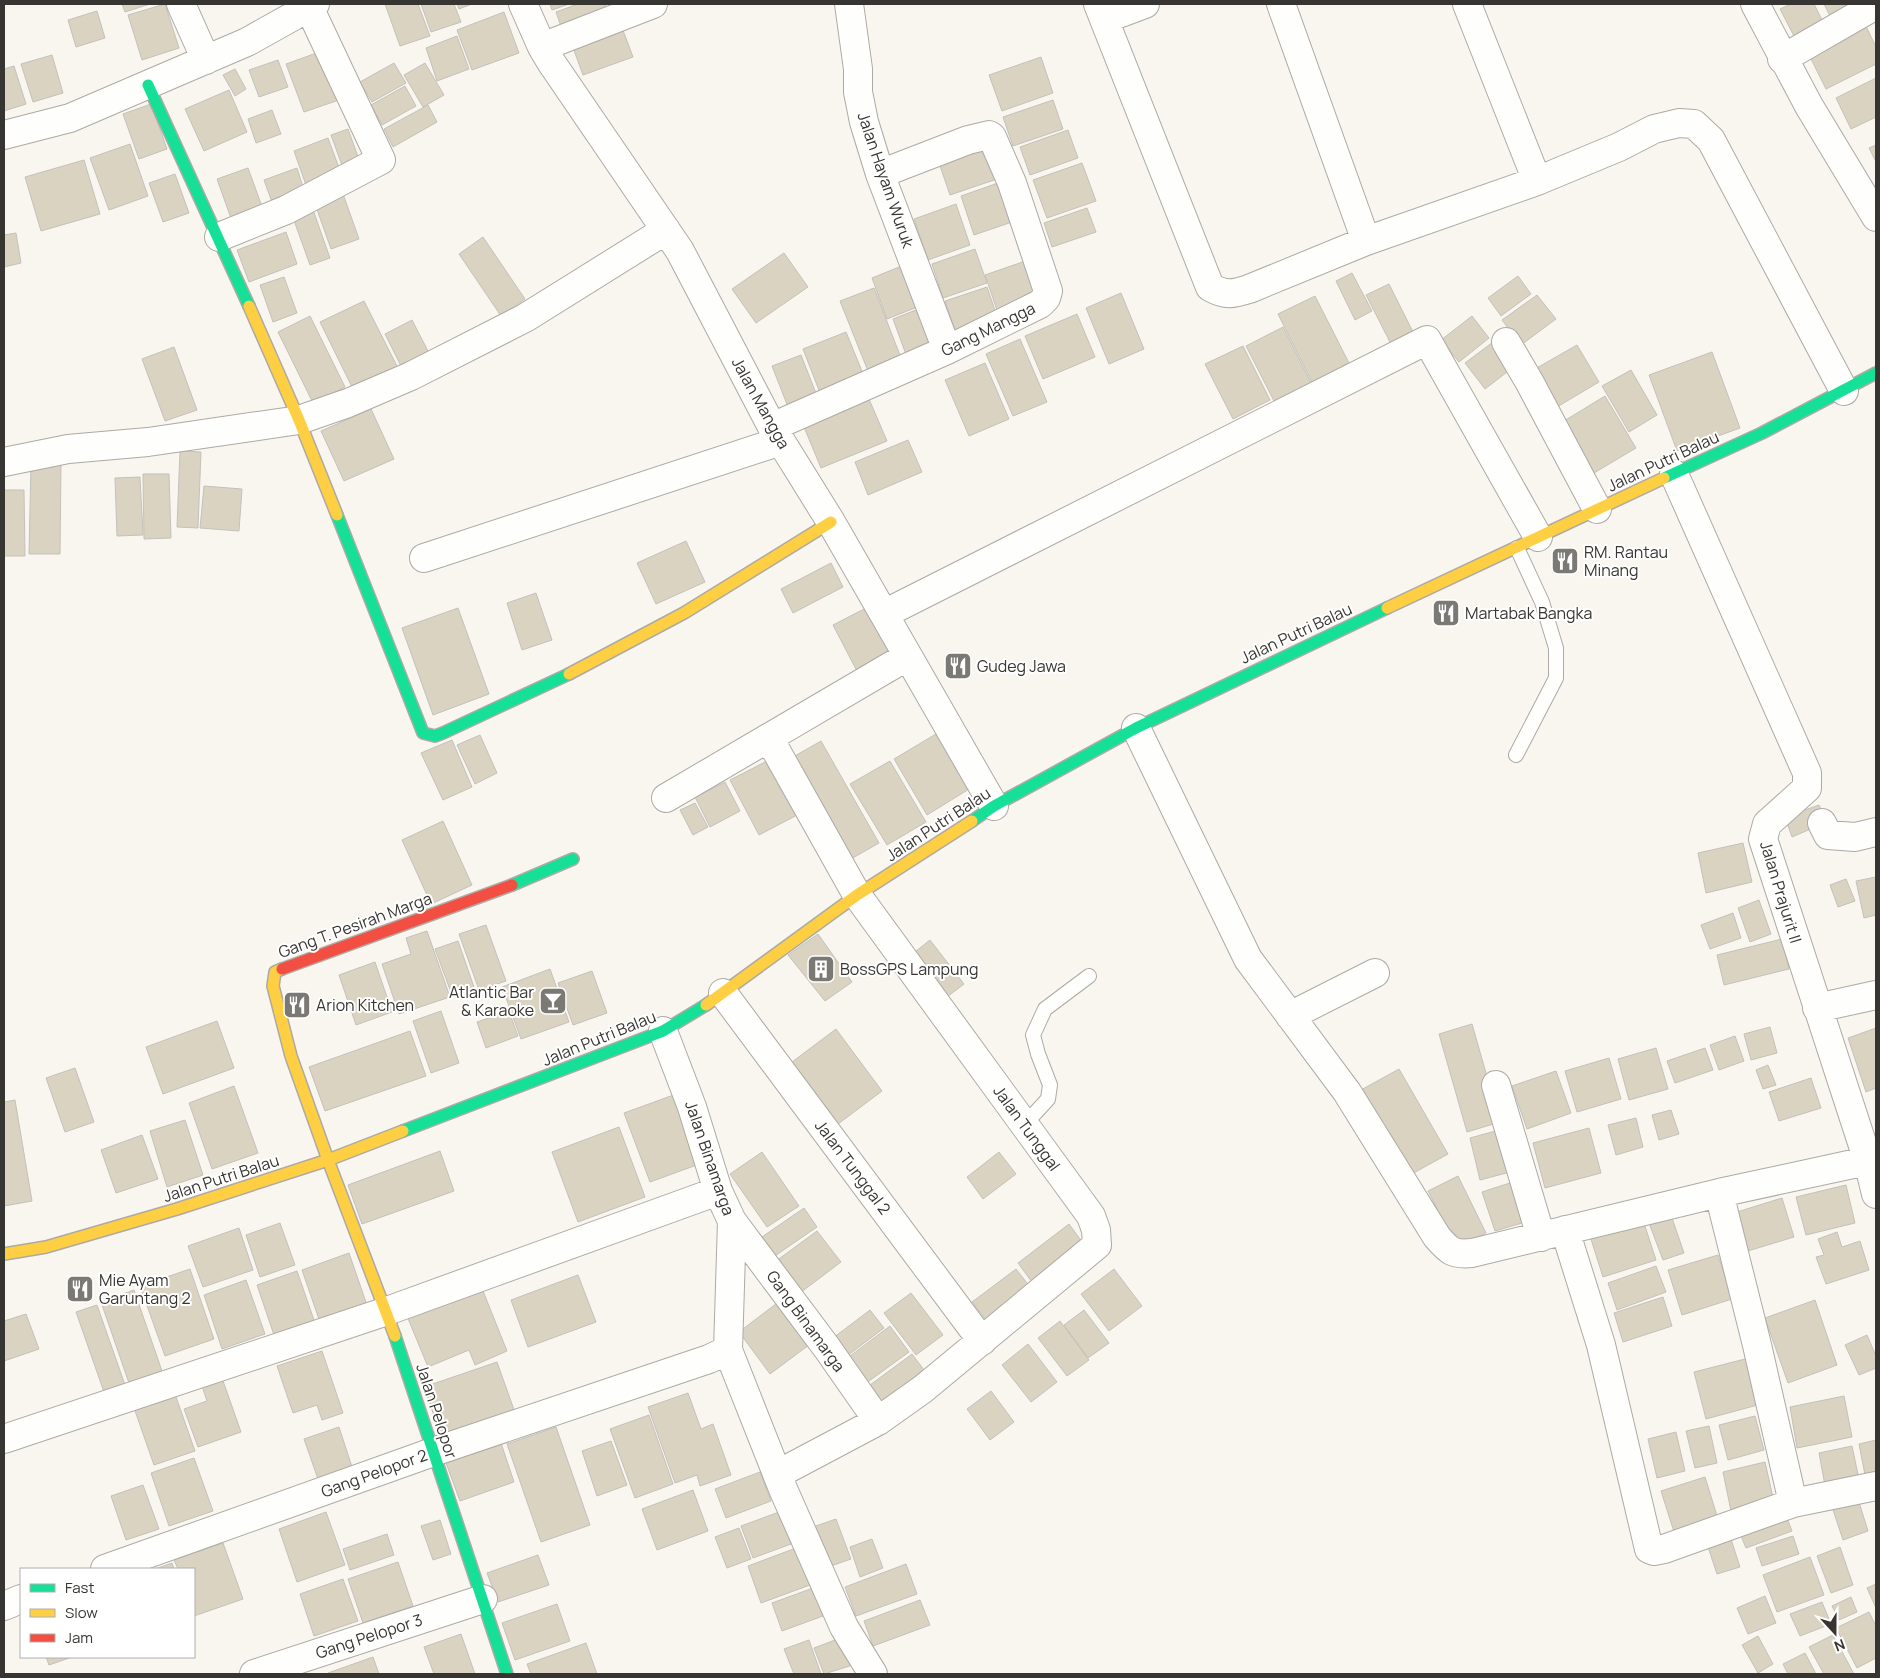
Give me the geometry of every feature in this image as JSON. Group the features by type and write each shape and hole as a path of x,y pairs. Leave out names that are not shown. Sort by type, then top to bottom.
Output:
{"street":[{"path":"181,4 206,60"},
{"name":"Jalan Mangga","path":"523,4 542,47 680,251 777,434 831,522 994,806"},
{"path":"542,47 653,4"},
{"name":"Jalan Hayam Wuruk","path":"849,4 858,69 858,92 864,122 880,174 948,350"},
{"path":"1145,4 1102,12 1210,287 1221,293 1234,294 1250,289 1366,241 1537,181 1619,147 1654,129 1679,123 1694,124 1712,140 1844,391"},
{"path":"1280,4 1366,241"},
{"path":"1466,4 1537,181"},
{"path":"1755,4 1808,106 1876,217"},
{"path":"1782,59 1876,5"},
{"path":"4,135 70,118 247,42 312,6 380,160 286,210 219,237"},
{"path":"148,85 219,237 298,420 423,733 435,736 443,733 570,673 684,613 831,522"},
{"name":"Gang Mangga","path":"424,558 777,434 1040,304 1046,298 1048,291 1041,264 1012,183 994,141 989,134 968,140 880,174"},
{"path":"4,462 68,449 148,442 298,420 348,403 411,376 525,318 666,230"},
{"path":"884,614 1427,340 1527,543"},
{"path":"1506,342 1530,383 1597,510"},
{"name":"Jalan Putri Balau","path":"4,1254 46,1247 177,1209 328,1160 663,1031 723,993 857,895 994,806 1136,728 1279,658 1762,433 1876,373"},
{"path":"1674,474 1802,758 1808,774 1815,806 1828,834 1855,837 1876,832"},
{"path":"666,798 908,656"},
{"path":"1136,728 1248,959 1347,1092 1437,1237 1450,1252 1460,1254 1472,1253 1719,1193 1872,1160"},
{"name":"Jalan Tunggal","path":"769,738 857,895 1091,1216 1096,1230 1097,1245 982,1341"},
{"name":"Jalan Prajurit II","path":"1815,806 1767,824 1763,839 1817,1008 1872,1160 1876,1194"},
{"name":"Gang T. Pesirah Marga","path":"328,1160 291,1056 273,986 275,972 306,959 516,884 573,859"},
{"path":"1290,1016 1375,973"},
{"name":"Jalan Tunggal 2","path":"723,993 982,1341"},
{"path":"1817,1008 1876,995"},
{"name":"Jalan Binamarga","path":"663,1031 692,1107 718,1191 732,1221 728,1350"},
{"path":"1496,1085 1553,1233 1601,1345 1649,1549 1654,1551 1664,1549 1794,1503 1876,1486"},
{"name":"Jalan Pelopor","path":"328,1160 387,1311 484,1599 507,1674"},
{"path":"4,1439 387,1311 718,1191"},
{"path":"1719,1193 1794,1503"},
{"name":"Gang Binamarga","path":"732,1221 827,1348 878,1421"},
{"path":"778,1474 878,1421 923,1389 982,1341"},
{"path":"728,1350 783,1489 844,1627 873,1674"},
{"name":"Gang Pelopor 2","path":"108,1568 433,1452 709,1359 728,1350"},
{"path":"4,1606 20,1599"},
{"name":"Gang Pelopor 3","path":"254,1674 484,1599"}],"lane":[{"path":"1516,755 1556,678 1556,648 1527,543"},
{"path":"1024,1124 1048,1099 1050,1085 1033,1035 1045,1009 1089,976"}],"building":[{"path":"122,4 150,4 125,12"},
{"path":"165,4 179,48 142,60 128,15"},
{"path":"385,4 418,4 430,36 400,46"},
{"path":"421,4 454,4 461,22 431,32"},
{"path":"457,4 472,4 459,9"},
{"path":"550,4 569,4 552,10"},
{"path":"578,4 605,4 610,18 564,35 556,12"},
{"path":"1791,4 1814,4 1824,24 1795,38 1780,9"},
{"path":"1824,4 1850,4 1854,12 1833,22"},
{"path":"97,11 105,38 76,47 68,20"},
{"path":"504,12 519,53 472,70 457,30"},
{"path":"1864,22 1876,47 1876,64 1826,89 1807,51"},
{"path":"621,25 633,57 583,75 571,42"},
{"path":"457,36 469,69 437,81 426,48"},
{"path":"322,51 339,100 304,112 286,64"},
{"path":"52,55 63,93 33,102 21,64"},
{"path":"1041,57 1053,93 1002,111 989,75"},
{"path":"278,60 288,87 259,97 249,70"},
{"path":"394,63 406,83 372,102 360,82"},
{"path":"425,63 444,95 423,107 404,75"},
{"path":"14,66 26,104 4,111 4,69"},
{"path":"235,69 246,89 235,96 223,75"},
{"path":"1876,78 1876,117 1851,129 1836,98"},
{"path":"405,86 416,106 382,125 371,105"},
{"path":"229,90 247,132 204,151 185,109"},
{"path":"1053,100 1063,129 1013,146 1003,117"},
{"path":"151,104 167,149 139,159 123,114"},
{"path":"428,105 437,122 393,147 384,129"},
{"path":"272,110 281,134 256,143 248,119"},
{"path":"348,129 361,165 344,171 331,135"},
{"path":"1068,130 1078,158 1030,175 1020,147"},
{"path":"328,138 341,173 306,185 294,151"},
{"path":"988,143 1000,178 950,195 938,160"},
{"path":"130,144 148,196 109,210 90,158"},
{"path":"1876,145 1876,162 1869,148"},
{"path":"84,160 100,214 41,231 25,177"},
{"path":"1082,163 1096,201 1047,218 1033,180"},
{"path":"248,168 264,212 233,224 217,179"},
{"path":"297,168 305,193 273,205 264,180"},
{"path":"175,174 189,213 163,222 149,183"},
{"path":"998,183 1012,222 974,235 961,196"},
{"path":"342,191 359,239 331,249 314,201"},
{"path":"311,204 330,258 310,265 291,212"},
{"path":"956,204 970,245 928,260 914,219"},
{"path":"1087,208 1096,232 1052,247 1044,223"},
{"path":"286,232 297,264 249,282 237,250"},
{"path":"16,233 21,263 4,267 4,235"},
{"path":"483,237 525,299 501,316 459,254"},
{"path":"975,249 987,283 943,298 932,264"},
{"path":"784,253 808,287 756,323 732,289"},
{"path":"1031,259 1044,293 997,310 985,275"},
{"path":"909,263 925,304 887,319 872,278"},
{"path":"1352,273 1372,311 1355,320 1336,281"},
{"path":"1518,276 1531,294 1501,316 1488,298"},
{"path":"284,277 297,313 273,322 260,285"},
{"path":"1389,284 1413,332 1391,344 1366,295"},
{"path":"987,287 997,316 955,330 945,301"},
{"path":"874,288 903,363 870,376 840,301"},
{"path":"1121,293 1144,349 1109,364 1086,308"},
{"path":"1537,295 1556,319 1521,345 1502,320"},
{"path":"1315,296 1349,363 1312,382 1278,314"},
{"path":"364,301 398,368 353,389 320,322"},
{"path":"921,308 937,348 908,360 893,319"},
{"path":"1077,314 1095,357 1043,379 1025,336"},
{"path":"310,316 345,387 313,403 278,332"},
{"path":"1472,316 1489,338 1459,362 1441,340"},
{"path":"412,320 429,353 401,366 385,334"},
{"path":"1283,327 1311,383 1274,401 1246,346"},
{"path":"846,332 866,381 822,398 803,349"},
{"path":"1020,339 1047,402 1013,416 986,354"},
{"path":"1497,339 1516,365 1485,389 1465,363"},
{"path":"1577,345 1599,382 1557,407 1535,369"},
{"path":"1243,346 1270,400 1233,419 1205,364"},
{"path":"174,347 197,410 165,421 142,359"},
{"path":"1712,352 1740,428 1677,451 1649,375"},
{"path":"801,355 819,401 790,412 772,366"},
{"path":"985,363 1009,419 969,436 945,380"},
{"path":"1631,370 1657,415 1629,432 1602,386"},
{"path":"1605,396 1636,448 1594,473 1564,421"},
{"path":"869,399 887,441 821,468 804,427"},
{"path":"371,409 394,459 344,481 321,431"},
{"path":"908,440 922,472 868,495 855,462"},
{"path":"180,451 201,452 198,528 177,527"},
{"path":"31,463 61,463 60,554 29,554"},
{"path":"143,474 169,474 171,538 144,539"},
{"path":"140,477 143,535 117,536 115,478"},
{"path":"204,486 242,489 239,531 200,528"},
{"path":"4,490 24,490 25,556 4,556"},
{"path":"686,541 705,582 656,604 637,563"},
{"path":"831,563 843,587 793,613 781,589"},
{"path":"536,593 552,640 522,650 507,603"},
{"path":"458,608 489,694 433,715 402,628"},
{"path":"866,608 892,658 859,675 833,625"},
{"path":"941,731 974,786 927,815 894,759"},
{"path":"480,735 497,773 475,784 457,745"},
{"path":"452,740 472,787 443,800 421,753"},
{"path":"821,741 879,843 844,863 786,761"},
{"path":"767,761 801,813 759,835 730,780"},
{"path":"890,761 926,822 887,845 850,784"},
{"path":"725,782 740,811 710,827 695,797"},
{"path":"695,803 708,827 693,835 680,810"},
{"path":"1819,805 1827,822 1792,837 1785,817"},
{"path":"443,821 472,885 431,904 402,840"},
{"path":"1743,843 1752,882 1706,893 1698,853"},
{"path":"1876,877 1876,915 1864,918 1856,881"},
{"path":"1846,879 1855,901 1838,907 1830,885"},
{"path":"1759,900 1771,934 1750,942 1738,908"},
{"path":"1733,913 1741,938 1710,949 1701,925"},
{"path":"486,925 506,981 479,990 459,934"},
{"path":"427,931 450,997 399,1014 382,964 411,954 406,938"},
{"name":"BossGPS Lampung","path":"818,934 852,982 825,1001 788,955"},
{"path":"1782,939 1789,969 1724,985 1717,955"},
{"path":"930,940 964,984 939,1003 906,959"},
{"path":"458,941 474,987 452,995 435,949"},
{"path":"375,962 392,1012 356,1025 339,975"},
{"path":"550,969 569,1022 521,1039 502,987"},
{"path":"592,971 607,1013 573,1025 558,983"},
{"path":"441,1011 459,1063 431,1073 413,1021"},
{"path":"509,1011 518,1036 486,1048 477,1022"},
{"path":"217,1021 234,1068 163,1094 146,1047"},
{"path":"1472,1024 1500,1122 1467,1132 1439,1034"},
{"path":"1770,1027 1777,1053 1751,1060 1744,1034"},
{"path":"1876,1028 1876,1088 1866,1092 1848,1038"},
{"path":"836,1029 882,1091 834,1127 788,1065"},
{"path":"410,1031 426,1076 325,1111 309,1067"},
{"path":"1735,1036 1744,1061 1719,1070 1710,1045"},
{"path":"1656,1048 1668,1089 1629,1100 1618,1059"},
{"path":"1705,1048 1713,1070 1675,1083 1667,1061"},
{"path":"1609,1058 1621,1099 1577,1112 1565,1071"},
{"path":"1768,1065 1776,1085 1763,1089 1756,1070"},
{"path":"75,1068 94,1122 65,1132 46,1078"},
{"path":"1399,1069 1448,1154 1410,1175 1361,1090"},
{"path":"1556,1071 1571,1113 1527,1129 1512,1086"},
{"path":"1811,1078 1821,1108 1779,1121 1769,1092"},
{"path":"234,1086 258,1153 212,1169 189,1103"},
{"path":"679,1093 705,1162 650,1182 624,1113"},
{"path":"15,1100 32,1201 4,1206 4,1102"},
{"path":"1671,1110 1679,1134 1659,1140 1652,1115"},
{"path":"1636,1118 1643,1147 1616,1155 1608,1125"},
{"path":"185,1120 203,1175 167,1187 150,1131"},
{"path":"619,1127 645,1197 578,1222 552,1152"},
{"path":"1589,1128 1601,1173 1545,1188 1533,1143"},
{"path":"1503,1129 1514,1171 1480,1180 1470,1138"},
{"path":"142,1135 158,1179 116,1193 101,1150"},
{"path":"440,1151 454,1191 362,1224 348,1185"},
{"path":"762,1152 799,1206 767,1227 730,1174"},
{"path":"999,1152 1016,1174 983,1199 967,1177"},
{"path":"1458,1176 1486,1233 1457,1248 1428,1191"},
{"path":"1516,1181 1529,1221 1495,1231 1482,1192"},
{"path":"1846,1185 1855,1223 1806,1235 1796,1197"},
{"path":"1782,1198 1794,1237 1748,1251 1737,1212"},
{"path":"804,1208 817,1227 769,1260 756,1241"},
{"path":"1671,1215 1684,1253 1663,1260 1649,1223"},
{"path":"1643,1220 1656,1260 1603,1277 1590,1236"},
{"path":"280,1223 295,1265 260,1277 246,1235"},
{"path":"1069,1224 1088,1250 1037,1289 1018,1263"},
{"path":"239,1228 253,1270 203,1287 188,1246"},
{"path":"817,1231 841,1262 796,1296 772,1264"},
{"path":"1837,1232 1842,1247 1860,1241 1869,1270 1826,1284 1816,1257 1824,1255 1818,1239"},
{"path":"349,1253 368,1308 321,1325 302,1270"},
{"path":"1718,1255 1732,1299 1682,1315 1668,1270"},
{"path":"1656,1266 1666,1292 1617,1310 1608,1283"},
{"path":"190,1269 214,1339 165,1356 140,1286"},
{"path":"1016,1269 1034,1292 990,1325 972,1302"},
{"path":"1114,1269 1142,1306 1109,1331 1081,1294"},
{"path":"297,1271 315,1323 275,1338 257,1285"},
{"path":"578,1275 596,1322 528,1347 511,1300"},
{"path":"246,1280 265,1334 222,1349 204,1295"},
{"path":"481,1286 507,1351 475,1365 469,1350 428,1367 407,1316"},
{"path":"134,1290 162,1371 129,1383 101,1302"},
{"path":"911,1293 943,1335 916,1355 884,1313"},
{"path":"1663,1297 1672,1326 1623,1342 1614,1313"},
{"path":"781,1300 813,1342 770,1374 739,1332"},
{"path":"1815,1300 1837,1365 1788,1383 1765,1318"},
{"path":"97,1305 125,1385 104,1392 76,1312"},
{"path":"870,1310 884,1328 847,1356 833,1338"},
{"path":"1084,1310 1109,1343 1088,1358 1064,1325"},
{"path":"26,1314 39,1349 4,1361 4,1321"},
{"path":"1060,1321 1089,1360 1067,1376 1038,1338"},
{"path":"890,1326 909,1352 865,1384 846,1359"},
{"path":"1867,1335 1876,1356 1876,1368 1859,1375 1845,1345"},
{"path":"1028,1344 1057,1382 1031,1402 1002,1365"},
{"path":"322,1351 343,1413 322,1420 317,1405 293,1413 277,1366"},
{"path":"912,1354 930,1378 888,1410 870,1385"},
{"path":"1753,1357 1765,1403 1706,1419 1694,1372"},
{"path":"497,1362 518,1421 445,1447 424,1387"},
{"path":"222,1378 241,1432 198,1447 184,1409 207,1401 202,1386"},
{"path":"991,1391 1014,1422 990,1440 967,1409"},
{"path":"688,1393 701,1429 713,1424 731,1475 700,1486 697,1475 675,1483 648,1407"},
{"path":"175,1394 195,1451 154,1465 134,1408"},
{"path":"1844,1396 1852,1437 1797,1448 1790,1407"},
{"path":"649,1415 673,1484 635,1498 610,1429"},
{"path":"1755,1416 1764,1450 1728,1460 1719,1425"},
{"path":"1709,1426 1717,1463 1695,1468 1686,1431"},
{"path":"339,1427 352,1467 318,1479 304,1439"},
{"path":"556,1427 590,1525 541,1542 507,1444"},
{"path":"1676,1432 1685,1471 1657,1478 1648,1439"},
{"path":"1876,1440 1876,1478 1866,1480 1859,1444"},
{"path":"611,1441 627,1485 597,1496 582,1451"},
{"path":"501,1443 514,1482 460,1501 446,1463"},
{"path":"1852,1446 1860,1484 1826,1491 1819,1453"},
{"path":"194,1458 213,1511 169,1526 151,1473"},
{"path":"1765,1462 1774,1502 1731,1511 1723,1472"},
{"path":"760,1472 771,1501 726,1518 715,1489"},
{"path":"1705,1477 1718,1519 1674,1532 1661,1491"},
{"path":"143,1485 159,1529 126,1540 111,1496"},
{"path":"693,1490 708,1531 657,1550 642,1509"},
{"path":"1858,1499 1868,1531 1843,1540 1832,1507"},
{"path":"326,1512 345,1565 297,1582 279,1529"},
{"path":"779,1512 791,1544 753,1558 741,1526"},
{"path":"1785,1513 1792,1531 1746,1548 1739,1531"},
{"path":"836,1519 851,1559 825,1568 810,1528"},
{"path":"440,1520 451,1554 433,1560 421,1526"},
{"path":"739,1528 751,1559 727,1568 715,1537"},
{"path":"387,1534 394,1555 350,1570 343,1549"},
{"path":"1730,1536 1740,1567 1717,1574 1707,1544"},
{"path":"1793,1536 1799,1554 1762,1566 1756,1548"},
{"path":"872,1539 883,1568 860,1577 850,1547"},
{"path":"223,1543 243,1599 195,1616 195,1568 178,1568 174,1560"},
{"path":"1840,1547 1853,1585 1831,1593 1817,1556"},
{"path":"796,1548 810,1585 761,1603 748,1566"},
{"path":"538,1555 549,1585 498,1602 487,1573"},
{"path":"1810,1557 1824,1595 1777,1612 1763,1575"},
{"path":"398,1562 413,1606 363,1623 348,1579"},
{"path":"172,1563 174,1568 158,1568"},
{"path":"906,1564 917,1594 856,1616 845,1587"},
{"path":"343,1579 358,1621 314,1636 300,1594"},
{"path":"1876,1584 1876,1608 1867,1588"},
{"path":"813,1588 823,1616 782,1631 772,1603"},
{"path":"1765,1596 1776,1623 1748,1634 1737,1608"},
{"path":"1851,1597 1857,1612 1839,1620 1832,1606"},
{"path":"920,1600 930,1625 873,1646 864,1621"},
{"path":"1822,1602 1831,1624 1800,1636 1790,1614"},
{"path":"557,1604 570,1641 515,1660 502,1623"},
{"path":"1869,1612 1876,1626 1876,1658 1857,1668 1836,1628"},
{"path":"461,1634 475,1674 434,1674 424,1647"},
{"path":"1833,1635 1854,1674 1824,1674 1809,1647"},
{"path":"1758,1636 1773,1664 1758,1673 1742,1645"},
{"path":"843,1637 853,1665 824,1674 814,1648"},
{"path":"809,1640 821,1674 794,1674 784,1649"},
{"path":"586,1643 597,1674 531,1674 527,1664"},
{"path":"1805,1653 1816,1674 1788,1674 1783,1664"},
{"path":"373,1657 379,1674 328,1674 328,1673"},
{"path":"46,1658 69,1658 49,1665"}],"traffic: fast":[{"path":"148,85 249,306"},
{"path":"1664,478 1762,433 1876,373"},
{"path":"337,515 423,733 435,736 443,733 569,674"},
{"path":"972,821 994,806 1136,728 1387,608"},
{"path":"512,885 573,859"},
{"path":"403,1131 663,1031 706,1005"},
{"path":"395,1336 507,1674"}],"traffic: slow":[{"path":"249,306 299,420 337,515"},
{"path":"1387,608 1664,478"},
{"path":"569,674 684,613 831,522"},
{"path":"706,1005 857,895 972,821"},
{"path":"282,969 275,972 273,986 291,1056 328,1160 395,1336"},
{"path":"4,1254 46,1247 177,1209 328,1160 403,1131"}],"traffic: jam":[{"path":"282,969 512,885"}],"place":[{"name":"RM. Rantau Minang","path":"1565,561"},
{"name":"Martabak Bangka","path":"1446,613"},
{"name":"Gudeg Jawa","path":"958,666"},
{"name":"BossGPS Lampung","path":"821,969"},
{"name":"Atlantic Bar & Karaoke","path":"553,1001"},
{"name":"Arion Kitchen","path":"297,1005"},
{"name":"Mie Ayam Garuntang 2","path":"80,1289"}]}
